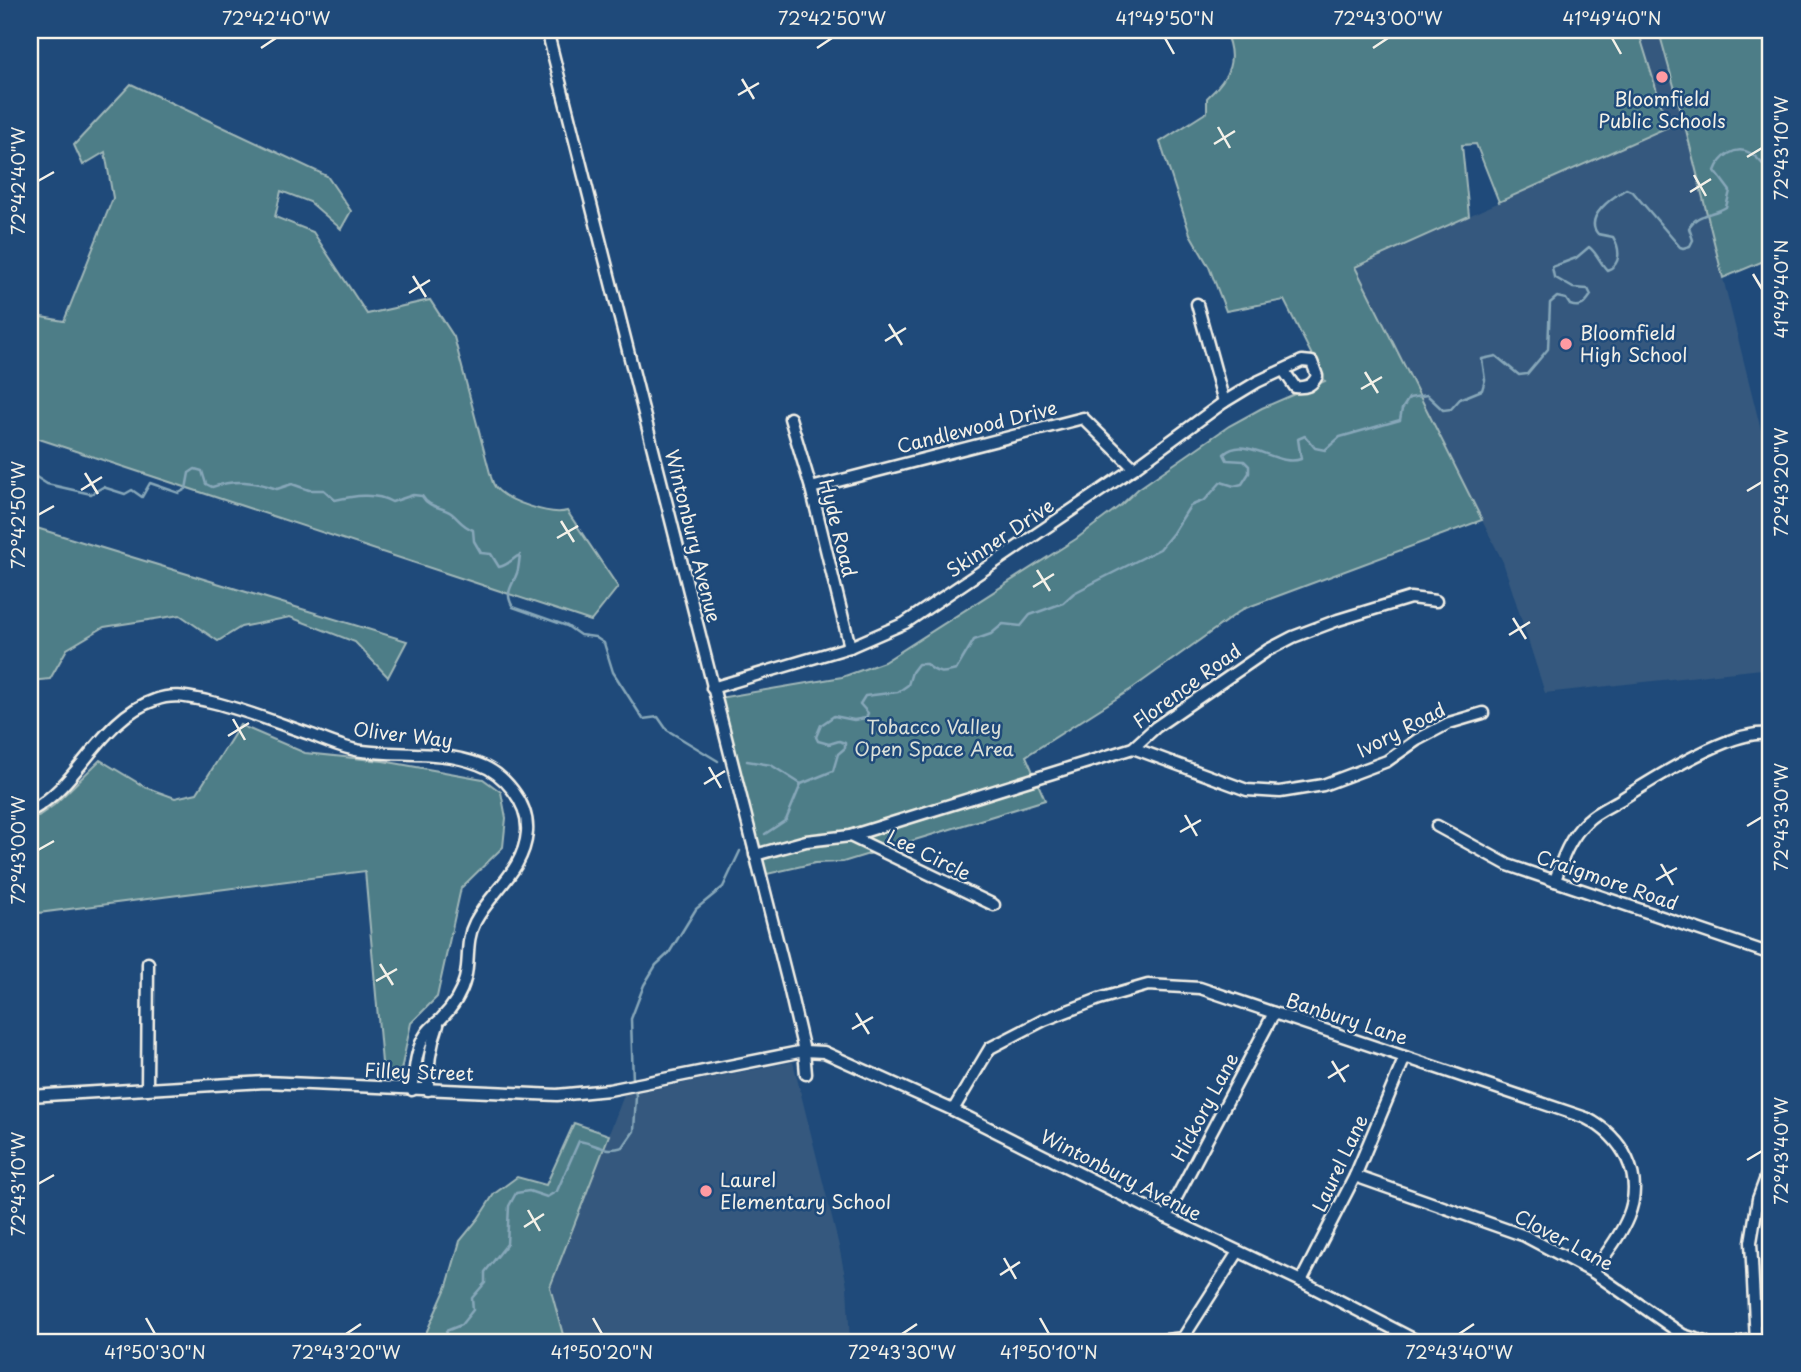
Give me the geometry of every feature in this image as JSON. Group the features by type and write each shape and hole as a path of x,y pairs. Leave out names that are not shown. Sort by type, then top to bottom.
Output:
{"street":[{"name":"Wintonbury Avenue","path":"547,30 804,1051 806,1074"},
{"path":"1197,304 1224,402"},
{"name":"Skinner Drive","path":"712,688 850,647 905,623 1134,468 1224,402 1257,382 1284,371"},
{"name":"Hyde Road","path":"790,418 811,488 850,647"},
{"name":"Candlewood Drive","path":"811,488 1083,418 1134,468"},
{"name":"Florence Road","path":"755,855 806,841 850,836 1133,748 1165,720 1268,650 1293,637 1410,598 1436,601"},
{"name":"Oliver Way","path":"30,811 65,782 132,711 154,700 177,695 232,707 361,751 420,754 478,763 500,776 516,795 523,810 527,832 519,861 511,876 476,920 469,937 466,978 453,1006 426,1033 419,1048 412,1090"},
{"name":"Ivory Road","path":"1133,748 1247,790 1280,792 1322,785 1387,761 1417,740 1449,723 1483,713"},
{"path":"1555,881 1566,848 1588,819 1681,764 1716,747 1740,739 1771,735"},
{"name":"Craigmore Road","path":"1437,826 1508,865 1771,954"},
{"name":"Lee Circle","path":"850,836 994,905"},
{"path":"147,1089 148,963"},
{"name":"Banbury Lane","path":"953,1110 990,1048 1044,1020 1099,999 1148,985 1200,988 1586,1118 1613,1136 1629,1163 1634,1187 1633,1203 1623,1227 1593,1272"},
{"name":"Hickory Lane","path":"1166,1217 1274,1013"},
{"name":"Oliver Way","path":"428,1090 430,1046 439,1021"},
{"name":"Wintonbury Avenue","path":"804,1051 824,1052 953,1110 1419,1342"},
{"name":"Filley Street","path":"30,1096 265,1082 557,1095 634,1085 804,1051"},
{"name":"Laurel Lane","path":"1301,1281 1355,1176 1405,1057"},
{"path":"1740,1342 1756,1340 1751,1242 1758,1199 1769,1176 1771,1164"},
{"name":"Clover Lane","path":"1355,1176 1525,1236 1593,1272 1677,1331 1705,1342"},
{"path":"1148,1342 1182,1338 1238,1252"}],"shaded area":[{"name":"Bloomfield High School","path":"1638,30 1667,30 1659,33 1684,122 1771,470 1771,668 1545,693 1503,562 1354,267 1668,127"},
{"name":"Laurel Elementary School","path":"793,1062 839,1246 847,1286 850,1342 565,1342 550,1287 624,1095"}],"green space":[{"name":"Tobacco Valley Open Space Area","path":"1224,30 1638,30 1668,127 1499,202 1476,144 1462,145 1469,216 1355,267 1482,520 1243,609 1133,688 1026,756 1045,800 843,862 815,863 754,877 713,699 842,677 884,662 1076,539 1138,489 1229,426 1262,408 1325,381 1284,300 1226,311 1209,267 1190,234 1160,142 1207,112 1207,98 1226,75 1231,59"},
{"path":"1771,30 1771,258 1723,278 1659,32"},
{"path":"131,84 327,176 351,211 341,229 310,202 281,191 275,217 313,232 367,314 430,300 454,337 495,487 529,506 567,511 618,587 591,621 30,436 30,315 64,321 113,198 105,152 83,165 74,145"},
{"path":"30,526 407,641 388,677 355,642 290,617 241,627 218,641 180,615 104,627 67,649 50,679 30,681"},
{"path":"240,725 305,753 383,761 483,779 501,792 506,818 503,847 461,888 437,997 411,1023 400,1075 383,1074 365,871 30,914 30,822 54,805 100,760 145,787 175,798 197,793"},
{"path":"574,1123 609,1135 550,1287 565,1342 422,1342 447,1286 460,1241 494,1194 517,1177 546,1185"}],"waterway":[{"path":"765,834 786,820 801,784 833,771 838,754 845,748 845,743 839,741 829,744 818,741 816,737 821,725 834,716 854,720 866,718 868,713 860,704 865,696 898,692 908,685 918,664 926,664 940,672 956,670 974,640 991,634 1003,624 1021,626 1030,615 1063,603 1074,593 1160,549 1190,506 1205,500 1221,482 1234,486 1242,484 1249,473 1249,466 1244,461 1227,460 1224,454 1233,449 1252,449 1292,461 1301,459 1298,439 1305,436 1315,448 1325,450 1340,437 1400,420 1402,409 1409,398 1427,395 1443,410 1451,409 1460,399 1482,390 1485,380 1482,359 1496,356 1519,375 1527,374 1548,349 1550,303 1557,297 1566,299 1570,305 1580,306 1591,295 1588,289 1573,288 1554,277 1552,267 1576,258 1589,247 1607,270 1612,268 1618,256 1617,246 1613,237 1598,234 1594,221 1607,202 1626,189 1633,192 1683,248 1690,246 1693,240 1689,228 1692,223 1726,207 1730,191 1715,171 1724,157 1734,151 1744,151 1753,155 1771,171"},
{"path":"1771,196 1771,205"},
{"path":"30,473 47,484 91,494 103,487 125,494 132,490 142,497 150,483 179,493 186,489 189,473 195,469 202,471 206,484 212,487 244,482 277,489 292,484 309,490 324,490 335,500 371,496 392,502 413,495 422,496 428,503 451,513 473,530 474,541 481,553 491,554 499,567 520,555 518,571 509,593 513,607 567,626 580,635 595,637 604,643 613,672 643,719 658,717 667,730 718,761"},
{"path":"747,761 771,765 801,784"},
{"path":"633,1082 631,1019 644,985 656,965 669,953 696,909 723,887 740,851"},
{"path":"450,1342 446,1331 461,1325 473,1310 472,1298 485,1283 485,1272 507,1244 509,1206 516,1193 529,1191 547,1197 557,1191 579,1141 605,1149 623,1147 634,1131 635,1089"}],"place":[{"name":"Bloomfield Public Schools","path":"1662,77"},
{"name":"Bloomfield High School","path":"1566,344"},
{"name":"Laurel Elementary School","path":"706,1191"}]}
